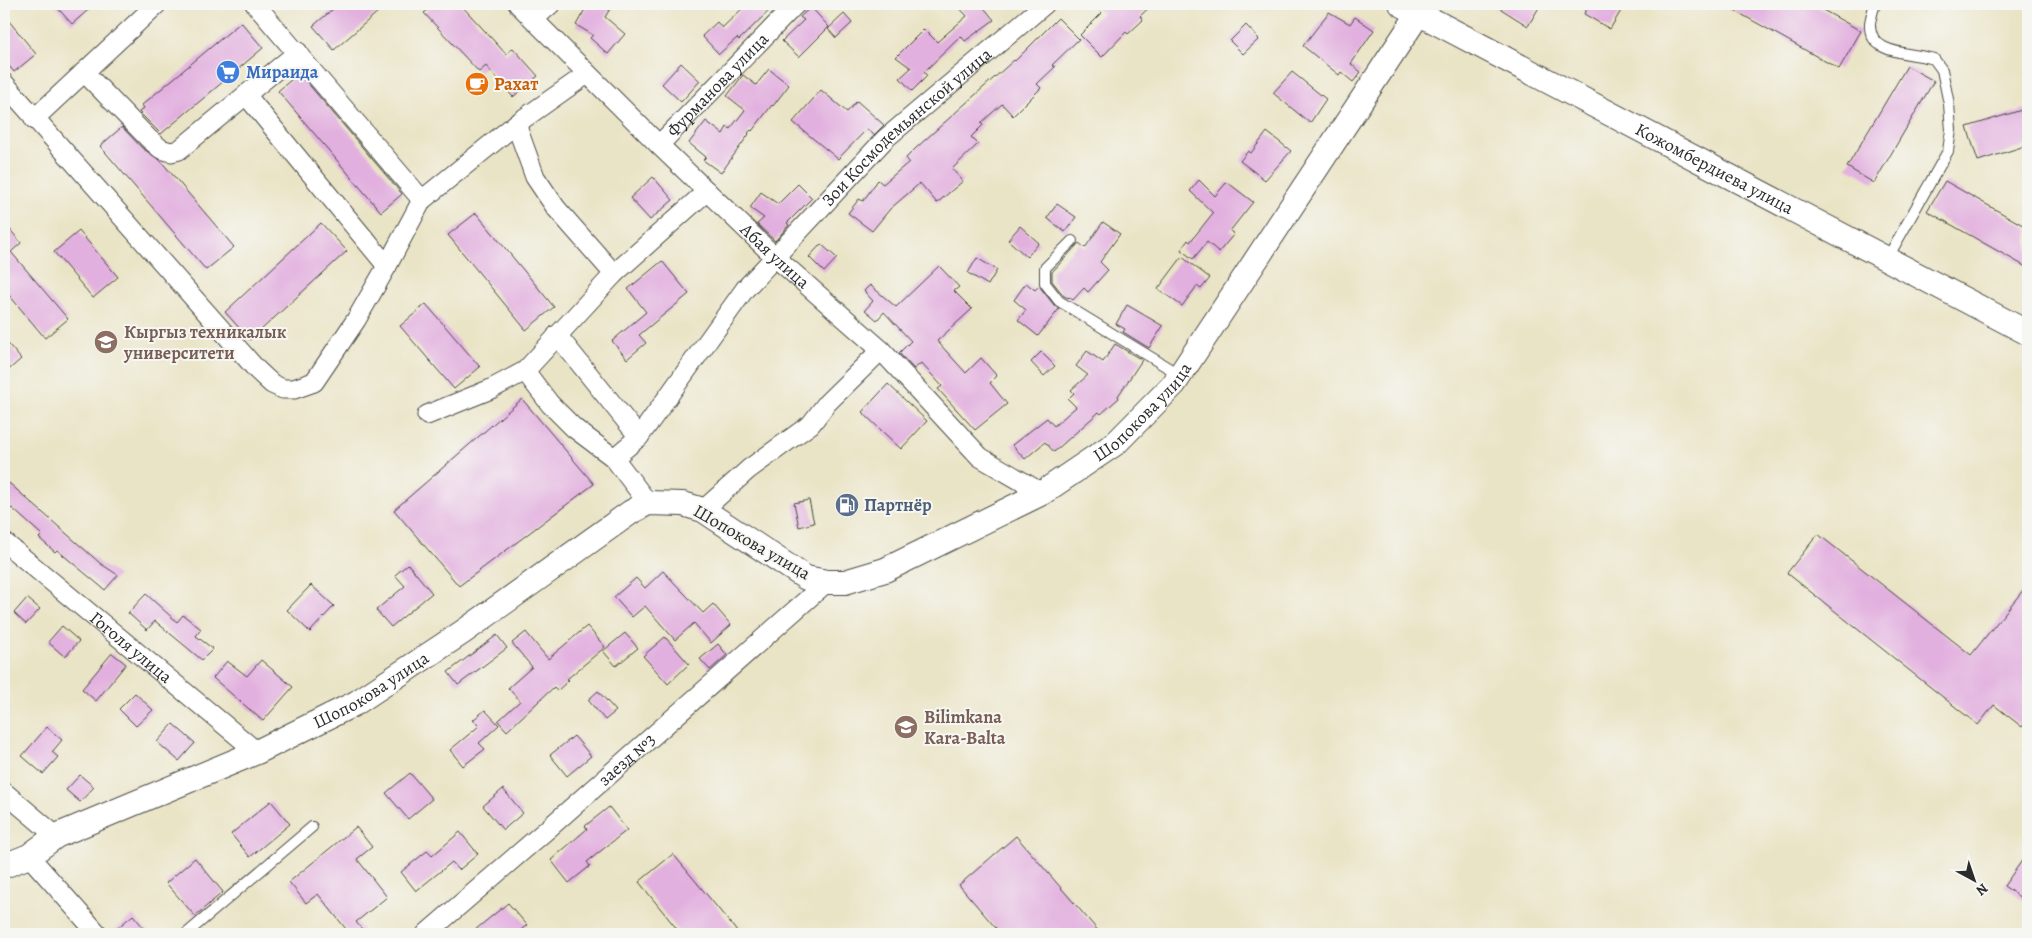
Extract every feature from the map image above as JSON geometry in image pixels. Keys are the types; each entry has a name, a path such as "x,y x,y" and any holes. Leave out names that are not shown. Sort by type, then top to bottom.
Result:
{"street":[{"path":"34,118 157,4"},
{"path":"255,4 298,52 422,200"},
{"name":"Абая улица","path":"518,4 659,145 775,257 881,350 980,457 1042,493"},
{"path":"534,19 551,4"},
{"name":"Фурманова улица","path":"659,145 796,4"},
{"name":"Зои Космодемьянской улица","path":"614,458 639,437 744,289 885,139 1045,4"},
{"name":"Кожомбердиева улица","path":"1415,7 2028,333"},
{"name":"Шопокова улица","path":"4,866 29,856 56,836 257,752 356,703 463,632 631,512 648,503 683,504 703,510 806,578 827,582 845,582 885,570 1042,493 1116,443 1174,384 1415,7"},
{"path":"84,72 149,139 161,149 171,152 179,150 298,52"},
{"path":"4,83 257,370 272,384 282,389 299,388 314,382 356,320 388,266 422,200 516,124 587,74"},
{"path":"246,95 388,266"},
{"path":"516,124 535,177 556,208 614,274"},
{"path":"427,414 490,389 525,371 614,274 707,191"},
{"path":"557,335 639,437"},
{"path":"703,510 749,469 812,424 827,404 881,350"},
{"path":"525,371 550,404 574,428 614,458 648,503"},
{"name":"Гоголя улица","path":"4,542 257,752"},
{"name":"заезд №3","path":"426,934 827,582"},
{"path":"4,792 56,836"},
{"path":"29,856 98,934"}],"lane":[{"path":"1874,4 1870,24 1873,40 1882,48 1934,58 1942,70 1949,104 1951,130 1948,151 1887,259"},
{"path":"1072,241 1045,268 1045,283 1058,301 1180,375"},
{"path":"186,934 312,828"}],"building":[{"path":"54,4 95,4 72,24"},
{"path":"339,4 387,4 334,50 313,26"},
{"path":"435,4 460,4 506,54 513,48 538,76 513,97 486,66 479,72 424,13"},
{"path":"588,4 613,4 605,17 625,34 608,54 590,38 593,35 576,25"},
{"path":"747,4 776,4 739,40 737,38 719,54 702,36 717,22 722,28"},
{"path":"956,4 981,4 994,20 965,41 961,36 924,72 927,76 912,91 900,78 911,68 896,57 924,29 937,42 967,16"},
{"path":"1093,4 1153,4 1140,16 1143,20 1128,34 1126,32 1102,57 1080,35 1102,13"},
{"path":"1493,4 1541,4 1528,26"},
{"path":"1590,4 1625,4 1610,29 1584,14"},
{"path":"1723,4 1812,4 1861,31 1839,69"},
{"path":"811,7 829,27 799,57 782,41 804,20 800,17"},
{"path":"1329,12 1350,24 1355,17 1374,30 1351,64 1361,72 1353,82 1341,72 1339,75 1303,46"},
{"path":"844,14 852,23 836,38 828,29"},
{"path":"4,15 36,54 14,72 4,60"},
{"path":"1058,18 1079,39 1052,65 1055,67 1037,84 1041,88 1013,116 1002,104 981,123 983,125 971,137 978,144 952,169 963,181 937,203 920,183 890,209 872,231 848,213 859,199 863,201 878,180 883,184 909,162 906,158 915,149 1015,61"},
{"path":"241,22 263,48 161,134 139,112 144,108 142,105"},
{"path":"1246,25 1259,39 1243,54 1230,41"},
{"path":"681,63 700,81 681,102 662,84"},
{"path":"1907,66 1934,81 1874,183 1847,167"},
{"path":"769,69 789,85 752,131 748,133 721,173 703,160 706,157 689,143 706,121 723,134 727,127 730,129 745,110 727,96 743,75 756,85"},
{"path":"1292,72 1326,99 1310,123 1273,93"},
{"path":"299,73 402,194 381,212 278,91"},
{"path":"821,90 847,112 857,101 884,125 874,135 867,129 838,159 793,122"},
{"path":"2028,108 2028,145 1978,161 1967,127"},
{"path":"122,127 142,148 160,160 234,247 206,270 100,146"},
{"path":"1267,132 1291,151 1265,180 1240,161 1248,151 1251,153"},
{"path":"653,177 673,200 650,220 630,198"},
{"path":"1199,180 1215,196 1227,182 1253,202 1230,231 1234,234 1219,252 1207,242 1193,259 1181,250 1188,240 1190,242 1213,213 1190,191"},
{"path":"1945,181 2028,228 2028,268 1927,211"},
{"path":"798,184 812,198 787,223 789,225 775,241 757,224 764,218 750,208 761,192 778,204"},
{"path":"1057,204 1076,217 1065,232 1047,218"},
{"path":"476,213 554,307 526,330 448,235"},
{"path":"4,222 21,243 11,252 68,319 45,338 4,289"},
{"path":"1103,222 1120,234 1100,262 1108,270 1088,292 1084,288 1073,300 1068,298 1064,296 1052,281 1052,272 1079,243 1085,248"},
{"path":"321,223 347,251 250,340 225,312"},
{"path":"1020,226 1039,243 1027,257 1008,240"},
{"path":"79,231 118,277 93,298 54,252"},
{"path":"821,244 837,258 824,272 809,257"},
{"path":"1182,257 1210,278 1201,289 1197,286 1182,306 1158,289"},
{"path":"977,258 997,270 988,285 968,273"},
{"path":"662,261 689,294 639,335 646,343 627,359 612,341 646,312 628,289"},
{"path":"939,266 959,287 954,291 972,309 937,341 966,373 981,358 997,376 990,383 1007,404 975,430 938,389 942,386 921,363 914,369 899,353 911,341 884,312 877,320 865,310 873,301 864,291 870,285 896,307"},
{"path":"1026,283 1035,290 1039,286 1059,309 1038,336 1018,320 1026,310 1014,300"},
{"path":"426,304 480,367 454,389 400,326"},
{"path":"1127,305 1163,326 1149,348 1123,332 1125,329 1116,324"},
{"path":"4,339 21,359 4,374"},
{"path":"1115,344 1142,360 1118,396 1119,398 1101,414 1099,412 1054,452 1045,442 1025,459 1012,445 1047,418 1054,426 1076,407 1068,399 1074,393 1071,390 1088,375 1076,366 1087,351 1103,362"},
{"path":"1041,352 1055,366 1044,376 1031,362"},
{"path":"888,384 927,421 901,449 862,412"},
{"path":"522,399 594,484 459,586 394,510"},
{"path":"9,483 101,564 118,575 105,590 57,550 55,552 39,538 42,535 12,508 4,504 4,490"},
{"path":"809,500 814,523 799,527 794,503"},
{"path":"1818,534 1971,655 2028,584 2028,719 2022,727 1994,705 1978,725 1787,573"},
{"path":"408,564 432,593 391,627 376,610 405,586 395,575"},
{"path":"663,571 703,613 713,604 731,625 711,643 694,623 675,640 645,606 632,617 614,597 636,578 645,588"},
{"path":"311,585 334,606 310,632 287,610"},
{"path":"146,594 177,622 183,615 201,629 196,636 213,649 202,660 155,621 147,630 128,613"},
{"path":"27,598 40,609 26,624 14,613"},
{"path":"62,626 79,641 65,657 48,642"},
{"path":"587,626 605,647 567,679 569,680 557,691 554,687 507,731 498,721 520,701 508,688 532,667 512,643 526,632 548,659"},
{"path":"625,633 638,648 616,666 603,651"},
{"path":"497,635 507,648 458,685 448,672"},
{"path":"665,637 689,664 668,684 643,656"},
{"path":"718,644 727,655 710,670 700,659"},
{"path":"112,653 126,664 96,701 82,689"},
{"path":"261,660 293,687 263,721 213,678 227,661 247,676"},
{"path":"598,691 616,711 605,720 588,700"},
{"path":"135,693 153,710 136,726 119,709"},
{"path":"485,710 499,725 479,743 485,749 463,766 450,750 479,726 473,720"},
{"path":"173,724 195,743 179,761 157,742"},
{"path":"47,727 62,740 52,752 58,757 43,774 22,756"},
{"path":"574,736 591,756 567,776 550,755"},
{"path":"410,773 432,799 408,819 386,793"},
{"path":"80,775 94,787 80,802 66,790"},
{"path":"503,789 523,813 503,830 483,806"},
{"path":"271,801 290,824 250,857 231,834"},
{"path":"609,807 627,830 587,862 590,866 569,883 551,860 587,829 585,826"},
{"path":"356,827 372,847 357,859 387,897 356,922 366,934 350,934 318,894 306,903 289,882"},
{"path":"460,832 478,854 459,870 452,862 416,891 401,872 427,851 432,856"},
{"path":"1016,836 1101,934 1001,934 959,885"},
{"path":"2028,852 2028,903 2004,886"},
{"path":"673,854 739,934 681,934 639,882"},
{"path":"195,858 223,892 195,916 166,883"},
{"path":"508,903 527,925 516,934 470,934"},
{"path":"133,915 149,934 110,934"}],"place":[{"name":"Мираида","path":"228,72"},
{"name":"Рахат","path":"477,84"},
{"name":"Кыргыз техникалык университети","path":"106,342"},
{"name":"Партнёр","path":"847,505"},
{"name":"Bilimkana Kara-Balta","path":"906,727"}]}
